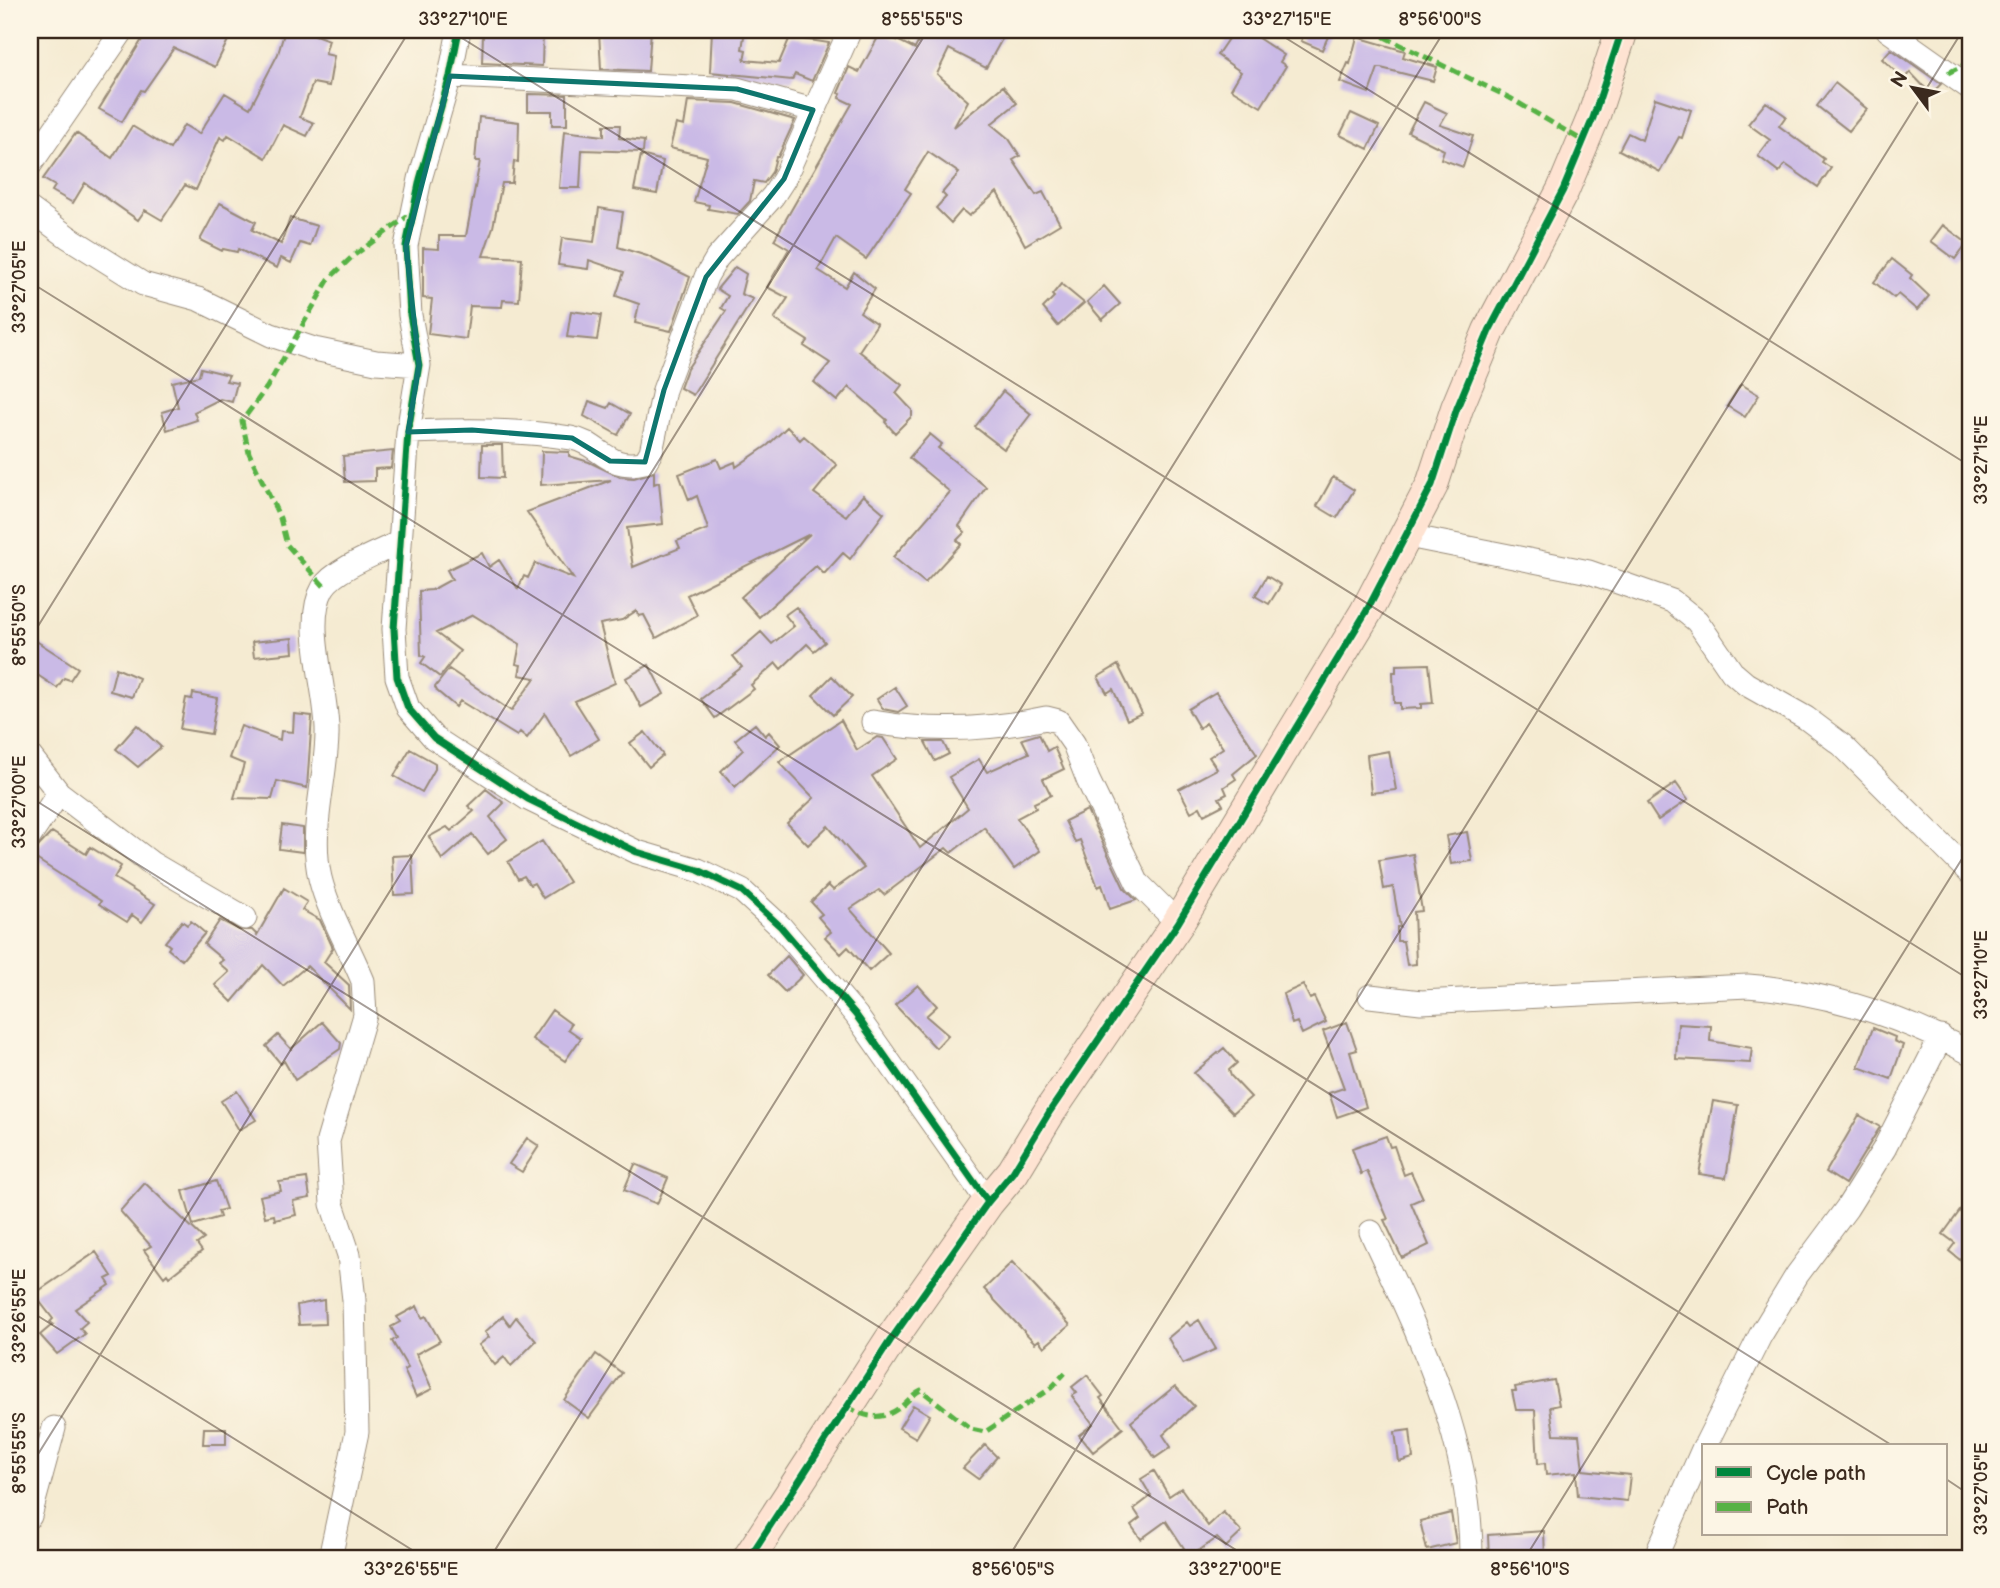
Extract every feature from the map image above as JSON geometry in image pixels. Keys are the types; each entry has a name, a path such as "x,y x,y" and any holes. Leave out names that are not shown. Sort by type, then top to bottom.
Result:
{"street":[{"path":"30,165 123,30"},
{"path":"458,30 450,76 420,179 406,246 410,315 419,365 408,432 394,629 397,677 408,708 434,738 528,799 637,852 698,870 742,891 781,927 856,1015 988,1202"},
{"path":"408,432 512,431 572,438 610,461 645,462 652,452 664,390 706,277 717,258 779,188 850,30"},
{"path":"750,1558 890,1341 988,1202 1013,1172 1050,1111 1178,923 1366,612 1408,536 1432,485 1457,408 1489,331 1563,190 1592,118 1622,30"},
{"path":"1888,30 1970,88"},
{"path":"450,76 737,89 813,110"},
{"path":"30,209 68,237 143,284 198,299 271,335 314,349 376,362 419,365"},
{"path":"1408,536 1589,572 1672,601 1697,621 1732,673 1746,684 1806,718 1842,745 1970,873"},
{"path":"330,1558 357,1432 354,1300 349,1255 332,1204 328,1141 365,1015 366,996 363,981 320,879 316,842 328,734 316,644 318,600 324,586 335,575 400,542"},
{"path":"873,722 905,728 962,728 1046,718 1058,721 1074,744 1088,780 1137,882 1178,923"},
{"path":"30,756 59,793 152,863 245,918"},
{"path":"30,836 59,793"},
{"path":"1370,996 1421,1002 1748,986 1800,991 1873,1010 1941,1037 1970,1053"},
{"path":"1706,1444 1760,1336 1797,1275 1866,1179 1941,1037"},
{"path":"1371,1232 1424,1344 1440,1389 1462,1472 1471,1558"},
{"path":"30,1516 54,1429"},
{"path":"1655,1558 1702,1452"}],"highlighted area":[{"path":"450,76 737,89 813,110 784,179 706,277 664,390 645,462 610,461 572,438 472,430 408,432 419,365 406,246"}],"building":[{"path":"148,30 233,30 215,67 174,48 144,91 141,90 122,122 99,109"},
{"path":"285,30 317,30 315,35 329,40 325,54 334,56 329,86 313,83 300,117 314,123 307,136 283,125 266,158 228,135 225,140 220,137 196,190 185,185 162,220 145,210 138,220 85,183 73,203 52,191 55,186 43,179 76,133 112,158 132,126 170,149 184,125 199,134 225,93 250,108 278,54"},
{"path":"518,30 543,30 542,66 482,63 483,34 510,35"},
{"path":"651,30 648,71 601,69 599,31"},
{"path":"712,30 745,30 742,49 746,50 744,60 779,63 790,37 829,43 812,81 795,74 792,80 710,72"},
{"path":"924,30 1007,30 986,68 949,49 937,74 968,101 954,127 1003,86 1017,103 991,124 1009,139 1020,156 1013,160 1036,195 1043,192 1060,224 1025,245 997,192 969,216 962,210 951,223 936,208 946,197 942,193 959,173 928,152 905,189 911,193 866,259 836,238 818,270 845,287 854,272 875,289 860,312 877,324 859,351 902,385 896,393 912,410 912,416 895,433 885,422 887,420 849,387 837,401 814,382 830,363 804,346 808,341 774,319 788,298 767,287 789,249 774,240 852,104 839,98 841,94 838,93 849,67 859,72 881,32 915,49"},
{"path":"1234,30 1246,30 1284,55 1280,62 1286,66 1261,107 1231,89 1241,72 1217,55"},
{"path":"1306,30 1331,30 1322,50 1301,41"},
{"path":"1357,37 1405,51 1403,57 1437,67 1433,81 1378,68 1369,93 1340,82 1348,63 1350,64"},
{"path":"1891,49 1941,84 1931,94 1910,72 1904,79 1882,59"},
{"path":"1835,83 1867,109 1849,131 1817,106"},
{"path":"528,94 567,95 567,125 552,125 552,111 528,111"},
{"path":"1655,98 1691,110 1682,138 1679,137 1660,172 1619,150 1628,133 1642,140"},
{"path":"688,101 735,103 795,120 776,157 772,172 764,183 754,181 750,201 738,214 708,209 709,205 694,202 707,157 670,148 676,124 684,126"},
{"path":"1424,102 1447,113 1440,125 1473,136 1463,167 1441,159 1444,150 1408,132"},
{"path":"1766,102 1786,116 1779,126 1824,159 1822,162 1831,168 1818,187 1785,164 1779,172 1758,156 1770,140 1748,124"},
{"path":"1351,113 1379,126 1368,149 1340,135"},
{"path":"479,117 519,122 518,162 514,161 512,183 502,183 493,227 483,256 522,258 519,301 503,300 502,307 470,306 466,339 428,334 432,299 423,298 423,248 439,249 439,236 466,236 480,161 475,161"},
{"path":"604,125 620,125 619,138 644,141 643,152 582,150 580,188 559,188 564,131 604,136"},
{"path":"641,155 663,161 657,194 634,190"},
{"path":"220,203 256,222 252,230 281,244 290,218 317,226 310,246 300,243 291,263 281,258 277,268 238,249 237,252 222,251 200,240"},
{"path":"599,208 623,212 618,247 647,256 690,277 671,331 635,323 639,304 616,296 624,272 589,260 588,269 558,265 562,238 594,242"},
{"path":"1943,225 1967,243 1955,259 1931,241"},
{"path":"1892,259 1912,275 1910,278 1929,296 1917,310 1898,294 1894,298 1874,282"},
{"path":"735,267 746,274 741,294 753,299 693,395 680,388 687,369 726,311 721,308 728,296 717,289"},
{"path":"1061,284 1084,303 1058,326 1043,308 1054,297 1052,295"},
{"path":"1104,286 1120,304 1102,320 1087,302"},
{"path":"571,311 601,315 597,340 567,337"},
{"path":"201,368 229,375 226,381 237,383 232,402 220,399 194,412 197,420 167,430 162,412 178,407 172,382 199,376"},
{"path":"1741,384 1759,395 1745,417 1727,406"},
{"path":"1003,391 1031,414 1004,449 975,427"},
{"path":"589,401 608,408 611,403 630,414 618,435 584,416"},
{"path":"787,427 800,440 804,436 837,465 814,493 846,516 863,495 884,513 850,559 843,553 824,574 816,566 759,617 741,597 810,534 687,595 697,615 656,638 644,615 639,616 636,611 622,620 600,624 615,683 575,701 599,739 571,756 545,713 527,738 520,732 517,736 460,701 456,707 437,691 435,687 449,669 511,711 535,678 519,675 521,665 516,664 520,644 473,615 436,633 460,651 440,677 421,663 425,657 421,655 419,591 432,590 452,579 447,570 482,553 489,567 499,560 518,589 524,576 528,578 535,563 573,578 527,512 611,480 541,485 542,451 569,452 569,456 620,477 634,478 654,472 654,484 659,482 663,524 627,528 633,567 680,548 677,541 708,529 697,496 689,500 679,474 717,459 721,468 735,462 736,467 768,445"},
{"path":"930,434 942,444 938,448 986,487 959,526 965,532 957,540 961,544 925,583 893,557 950,492 909,458"},
{"path":"482,445 502,445 503,478 481,477"},
{"path":"393,451 391,468 375,469 375,481 345,482 343,456"},
{"path":"1333,477 1354,490 1337,518 1317,506"},
{"path":"1267,576 1281,585 1269,604 1255,596"},
{"path":"796,607 825,642 814,651 807,644 781,669 776,663 751,685 754,689 715,718 701,699 742,667 733,656 761,632 772,644 794,626 785,615"},
{"path":"30,637 78,668 70,680 64,678 57,688 30,670"},
{"path":"292,638 293,653 254,657 252,642"},
{"path":"1429,664 1433,703 1421,704 1421,708 1400,709 1400,703 1394,703 1393,672 1396,672 1396,665"},
{"path":"649,665 664,694 641,707 626,678"},
{"path":"1118,665 1142,713 1127,720 1113,689 1107,693 1098,677"},
{"path":"116,668 139,678 132,697 110,691"},
{"path":"832,676 852,697 833,715 813,695"},
{"path":"895,687 907,706 898,712 883,709 877,699"},
{"path":"1216,692 1257,754 1233,774 1236,779 1224,787 1227,794 1219,798 1223,805 1204,815 1200,807 1191,812 1179,789 1217,769 1209,757 1223,748 1206,723 1199,728 1188,709"},
{"path":"193,693 217,698 211,734 180,729 186,698 192,699"},
{"path":"294,714 312,716 307,788 277,781 272,799 234,798 244,764 229,758 241,726 280,740 281,731 293,732"},
{"path":"841,720 857,750 877,737 883,738 897,759 872,776 920,848 968,808 949,777 979,759 987,772 1029,753 1022,739 1039,734 1047,751 1054,747 1064,769 1043,779 1051,795 1034,803 1036,808 1017,818 1040,851 1014,869 984,827 951,853 946,848 884,895 879,890 850,909 889,953 869,971 848,947 841,954 825,937 831,932 818,917 822,914 811,902 828,885 833,890 864,868 828,826 808,845 787,823 814,798 779,762"},
{"path":"755,724 765,736 769,732 780,745 735,787 721,771 743,750 735,740"},
{"path":"137,725 161,747 138,767 116,749"},
{"path":"645,732 663,755 649,767 630,743"},
{"path":"925,742 943,742 949,754 935,761"},
{"path":"410,749 435,763 435,769 422,792 394,776"},
{"path":"1389,751 1396,790 1371,793 1367,755"},
{"path":"1676,783 1688,800 1658,820 1647,803"},
{"path":"486,789 504,803 490,817 507,839 488,854 472,834 442,860 429,837 447,827 451,831 474,811 468,806"},
{"path":"1087,810 1124,888 1136,900 1110,909 1102,885 1098,887 1080,840 1075,842 1065,821"},
{"path":"282,825 303,828 303,852 279,849"},
{"path":"52,832 86,854 90,847 121,866 114,878 155,904 142,922 132,915 127,922 99,904 101,901 30,855 30,850 37,848"},
{"path":"1467,832 1472,861 1451,864 1446,836"},
{"path":"542,841 569,882 543,898 534,883 530,885 524,876 518,879 508,862"},
{"path":"1413,854 1422,911 1414,912 1416,964 1407,965 1403,941 1397,941 1397,927 1400,927 1393,887 1384,889 1379,860"},
{"path":"412,855 414,894 394,895 392,856"},
{"path":"284,888 307,902 302,910 320,920 333,948 324,962 349,985 350,1009 307,966 283,986 263,965 232,1002 215,985 229,972 219,963 223,960 204,944 220,920 239,930 252,930 257,935"},
{"path":"182,921 187,925 191,921 205,933 182,960 168,949 170,946 165,942"},
{"path":"787,956 803,975 785,992 768,975"},
{"path":"918,985 937,1006 926,1016 948,1035 936,1048 895,1005"},
{"path":"1303,985 1310,999 1314,997 1326,1022 1302,1034 1297,1022 1292,1024 1283,994"},
{"path":"552,1010 571,1024 568,1029 581,1038 565,1061 532,1039"},
{"path":"322,1022 341,1043 340,1049 295,1080 284,1061 281,1064 266,1046 278,1035 291,1049"},
{"path":"1347,1022 1357,1050 1350,1052 1366,1107 1337,1117 1329,1093 1344,1088 1323,1031"},
{"path":"1678,1024 1711,1026 1710,1041 1752,1048 1750,1063 1676,1059"},
{"path":"1873,1028 1895,1037 1894,1041 1903,1045 1891,1079 1858,1067"},
{"path":"1224,1048 1237,1063 1229,1070 1231,1076 1251,1097 1233,1113 1194,1073"},
{"path":"237,1091 256,1120 239,1130 221,1101"},
{"path":"1713,1101 1738,1105 1726,1178 1699,1174"},
{"path":"1859,1115 1880,1127 1845,1184 1826,1172"},
{"path":"1386,1136 1390,1147 1394,1146 1404,1175 1411,1172 1423,1198 1411,1203 1429,1245 1402,1258 1384,1220 1388,1219 1367,1171 1361,1174 1352,1148"},
{"path":"527,1138 539,1146 522,1172 509,1164"},
{"path":"635,1164 668,1178 657,1204 624,1190"},
{"path":"307,1178 310,1198 293,1201 296,1215 275,1220 274,1215 265,1217 260,1196 281,1191 279,1182"},
{"path":"216,1181 226,1209 218,1211 220,1217 193,1225 183,1191"},
{"path":"145,1183 204,1239 197,1244 202,1251 169,1277 167,1274 164,1277 144,1250 151,1246 120,1211"},
{"path":"1970,1197 1970,1268 1949,1251 1955,1243 1943,1234"},
{"path":"96,1252 112,1276 106,1279 110,1285 75,1309 87,1322 80,1328 85,1334 57,1354 40,1335 53,1324 50,1322 53,1319 34,1294"},
{"path":"1012,1262 1070,1325 1044,1347 1039,1340 1035,1343 984,1289"},
{"path":"324,1300 325,1324 299,1325 297,1305"},
{"path":"417,1306 422,1318 426,1316 440,1341 416,1354 432,1389 416,1397 404,1370 408,1368 392,1341 397,1338 391,1327 400,1322 397,1317"},
{"path":"503,1316 510,1325 516,1317 536,1341 511,1366 504,1357 495,1365 479,1345 489,1337 485,1332"},
{"path":"1199,1320 1216,1349 1183,1364 1168,1338 1187,1322 1190,1326"},
{"path":"596,1354 622,1373 589,1418 564,1400"},
{"path":"1087,1375 1103,1396 1100,1398 1123,1428 1093,1452 1079,1435 1093,1424 1072,1396 1077,1393 1072,1387"},
{"path":"1554,1380 1559,1405 1550,1407 1554,1434 1579,1435 1583,1470 1630,1475 1627,1501 1578,1496 1576,1472 1546,1475 1545,1463 1538,1464 1535,1410 1516,1410 1512,1391 1516,1391 1515,1387"},
{"path":"1175,1386 1194,1406 1163,1435 1171,1447 1155,1458 1131,1422"},
{"path":"913,1405 930,1415 916,1438 899,1428"},
{"path":"204,1428 226,1428 226,1444 203,1444"},
{"path":"1410,1430 1413,1458 1399,1462 1395,1432"},
{"path":"985,1445 997,1457 978,1479 963,1468"},
{"path":"1154,1471 1169,1496 1181,1488 1208,1526 1223,1512 1242,1532 1226,1547 1217,1538 1188,1558 1180,1558 1177,1555 1184,1548 1166,1521 1141,1539 1131,1525 1140,1518 1134,1509 1151,1496 1141,1479"},
{"path":"1451,1513 1456,1543 1427,1550 1420,1521"},
{"path":"1544,1531 1545,1558 1489,1558 1488,1535"}],"marked path":[{"path":"1370,30 1510,98 1583,141"},
{"path":"1948,73 1970,62"},
{"path":"324,586 287,545 280,518 249,453 242,421 267,387 329,279 353,256 411,214"},
{"path":"847,1406 867,1415 886,1415 921,1390 971,1429 985,1432 1051,1388 1065,1373"}],"cycle path":[{"path":"459,30 450,76 420,179 406,246 410,315 419,365 408,432 394,629 397,677 408,708 434,738 528,799 637,852 698,870 742,891 781,927 856,1015 988,1202"},
{"path":"749,1558 890,1341 988,1202 1013,1172 1050,1111 1178,923 1366,612 1432,485 1457,408 1489,331 1563,190 1593,118 1622,30"}]}
